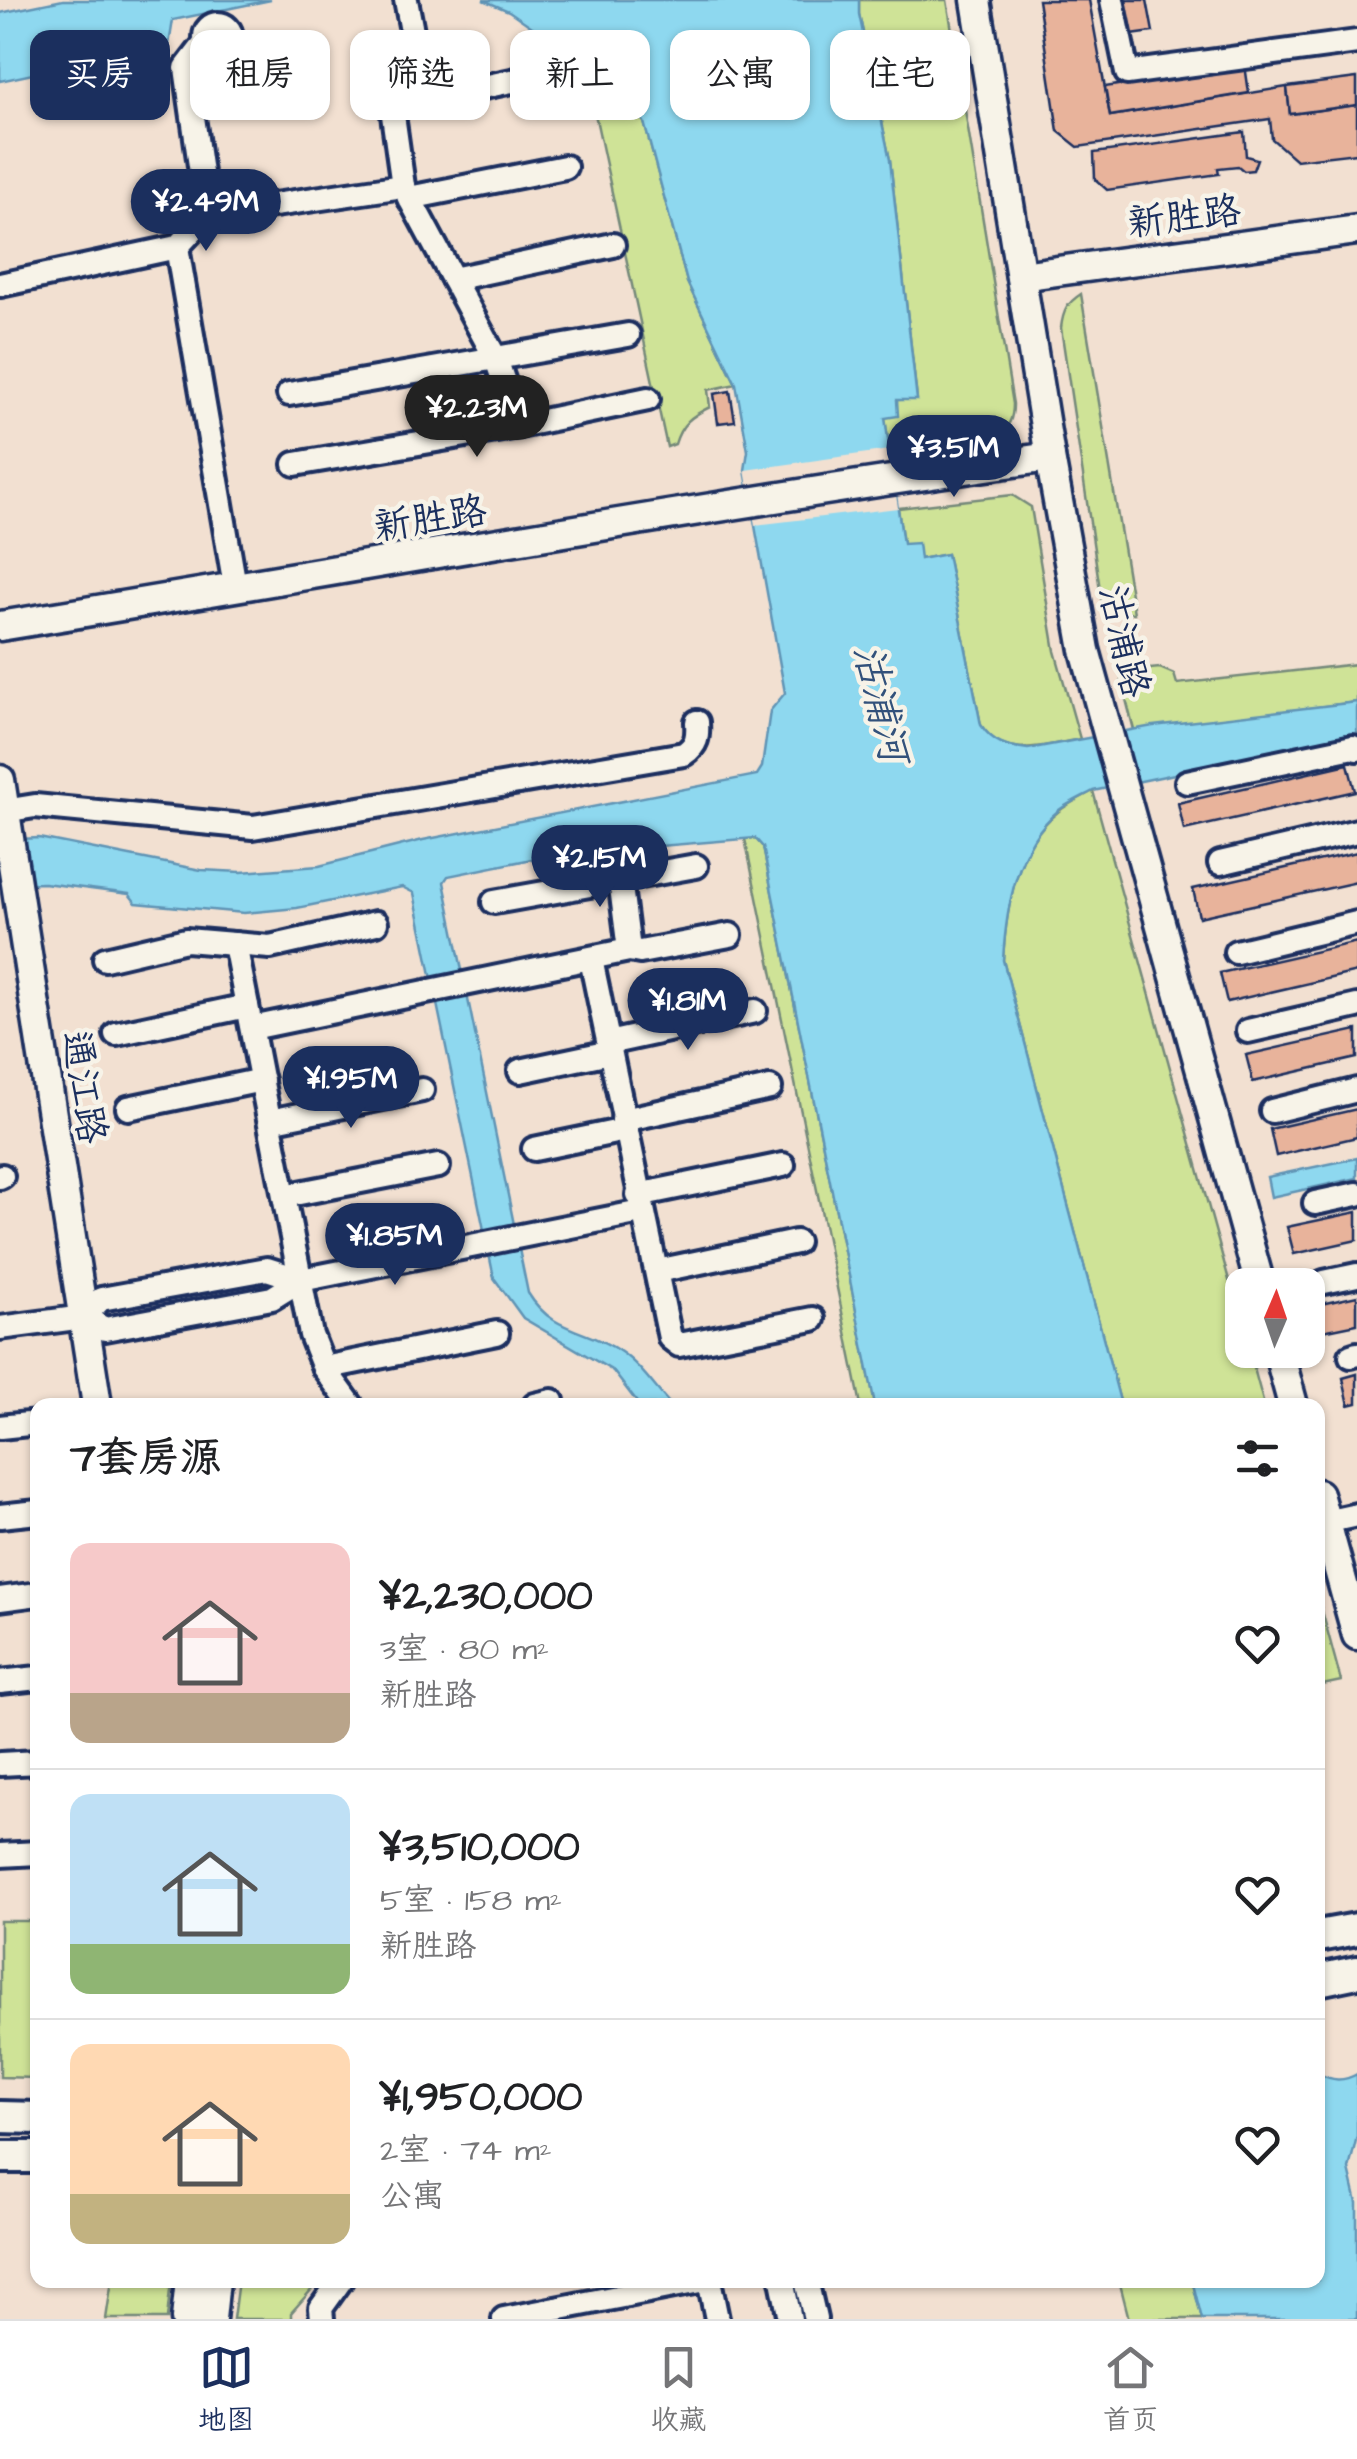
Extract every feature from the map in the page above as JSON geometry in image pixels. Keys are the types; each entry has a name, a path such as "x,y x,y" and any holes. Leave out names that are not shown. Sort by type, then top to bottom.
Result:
{"main road":[{"path":"1325,1935 1357,1928"},
{"path":"1325,1979 1357,1972"},
{"path":"0,2117 30,2118"},
{"path":"0,2157 30,2157"}],"street":[{"path":"406,0 412,30"},
{"name":"沽浦路","path":"976,0 1085,650 1255,1268"},
{"path":"1112,0 1127,73 1357,42"},
{"path":"190,63 186,68 190,96"},
{"path":"193,120 207,216"},
{"path":"394,120 406,192 496,359 519,426"},
{"path":"0,285 178,247 207,216 406,192 566,167"},
{"name":"新胜路","path":"1022,276 1357,230"},
{"path":"453,279 613,245"},
{"path":"178,247 235,586"},
{"path":"289,394 628,335"},
{"path":"295,464 648,400"},
{"name":"新胜路","path":"0,626 750,500 1050,457"},
{"path":"4,811 36,806 253,827 684,754 698,738 697,722"},
{"path":"1188,782 1357,749"},
{"name":"通江路","path":"0,780 96,1398"},
{"path":"1220,863 1357,831"},
{"path":"494,902 696,866"},
{"path":"620,879 629,950"},
{"path":"1236,952 1357,922"},
{"path":"106,959 186,940 270,946 376,923"},
{"path":"116,1034 428,992 629,950 640,952 730,935"},
{"path":"235,944 312,1335 324,1368 346,1398"},
{"path":"590,959 670,1338 679,1344 813,1319"},
{"path":"1248,1031 1357,1006"},
{"path":"520,1071 756,1011"},
{"path":"128,1108 262,1080"},
{"path":"534,1149 770,1088"},
{"path":"270,1121 422,1090"},
{"path":"1272,1111 1357,1090"},
{"path":"0,1328 84,1317 106,1330 272,1298 301,1280 521,1236 783,1165"},
{"path":"284,1196 438,1166"},
{"path":"1315,1204 1357,1194"},
{"path":"657,1271 796,1242"},
{"path":"1325,1282 1357,1275"},
{"path":"324,1368 497,1333"},
{"path":"1283,1368 1291,1398"},
{"path":"0,1427 30,1424"},
{"path":"0,1516 30,1513"},
{"path":"1326,1522 1357,1515"},
{"path":"1325,1518 1357,1636"},
{"path":"0,1599 30,1595"},
{"path":"0,1682 30,1679"},
{"path":"0,1764 30,1762"},
{"path":"0,1855 30,1853"},
{"path":"186,2319 189,2288"},
{"path":"211,2319 214,2288"},
{"path":"322,2319 321,2308 336,2288"},
{"path":"504,2319 665,2288"},
{"path":"709,2288 717,2319"},
{"path":"784,2288 790,2319"},
{"path":"808,2288 814,2319"}],"green space":[{"path":"859,0 947,0 952,30 862,30"},
{"path":"596,120 644,122 687,282 736,384 708,390 710,407 688,421 675,444 667,447"},
{"path":"882,120 967,120 1013,404 1010,422 997,436 889,450 885,417 897,400 917,399 890,160"},
{"path":"1081,294 1134,613 1115,613 1102,603 1061,328 1066,308"},
{"path":"1012,495 1031,507 1055,651 1080,739 1040,747 1001,743 981,725 947,554 920,559 903,544 898,508"},
{"path":"1357,664 1357,702 1134,730 1121,680 1129,671 1160,668 1174,674 1177,684"},
{"path":"1093,791 1226,1268 1225,1368 1254,1368 1262,1398 1119,1398 1003,960 1011,899 1023,859 1044,825"},
{"path":"755,838 763,847 874,1398 860,1398 745,839"},
{"path":"1325,1622 1341,1681 1325,1684"},
{"path":"0,1921 30,1921 30,2078 0,2077"},
{"path":"111,2288 170,2288 167,2319 106,2319"},
{"path":"237,2288 313,2288 291,2313 291,2319 233,2319"},
{"path":"1121,2288 1194,2288 1202,2319 1129,2319"}],"water":[{"path":"63,0 271,0 173,20 170,39 170,30 30,30 30,75 0,81 0,13"},
{"name":"沽浦河","path":"483,0 859,0 862,30 830,30 830,120 882,120 890,160 917,400 897,400 898,416 885,418 903,544 918,543 920,559 947,554 981,725 990,736 1007,745 1028,749 1153,726 1357,702 1357,736 1093,791 1059,810 1044,824 1016,879 1003,960 1119,1398 874,1398 763,847 755,838 552,855 448,876 444,882 528,1293 548,1316 628,1357 665,1398 634,1398 613,1371 523,1318 494,1278 414,893 402,887 297,908 244,913 136,903 129,894 44,883 0,884 0,840 39,838 201,870 241,872 319,866 423,840 757,775 762,767 770,711 785,693 745,470 748,451 736,384 687,282 642,120 650,120 650,30 536,30 509,11"},
{"path":"1357,1158 1357,1178 1271,1197 1267,1177"},
{"path":"1357,2074 1357,2136 1349,2169 1357,2203 1357,2319 1202,2319 1194,2288 1325,2288 1325,2076 1338,2080"}],"pier":[{"path":"889,450 898,508 755,525 745,470"}],"building":[{"path":"1038,0 1089,0 1110,116 1287,87 1290,114 1357,105 1357,153 1296,160 1272,139 1270,119 1078,147 1058,131"},
{"path":"1124,0 1147,0 1153,32 1131,35"},
{"path":"1245,65 1249,93 1110,116 1105,87"},
{"path":"1357,78 1357,105 1290,114 1287,87"},
{"path":"1244,132 1246,156 1257,159 1253,170 1244,171 1238,166 1218,168 1219,174 1107,190 1095,179 1094,153"},
{"path":"730,391 735,421 718,423 714,394"},
{"path":"1348,764 1355,791 1184,830 1178,803"},
{"path":"1357,852 1357,882 1199,917 1193,889"},
{"path":"1357,942 1357,972 1227,1002 1220,973"},
{"path":"1357,1030 1357,1058 1253,1082 1246,1055"},
{"path":"1357,1109 1357,1137 1276,1156 1270,1129"},
{"path":"1357,1212 1357,1240 1294,1254 1287,1227"},
{"path":"1357,1296 1357,1324 1325,1331 1325,1303"},
{"path":"1357,1374 1357,1403 1349,1405 1343,1378"}]}
